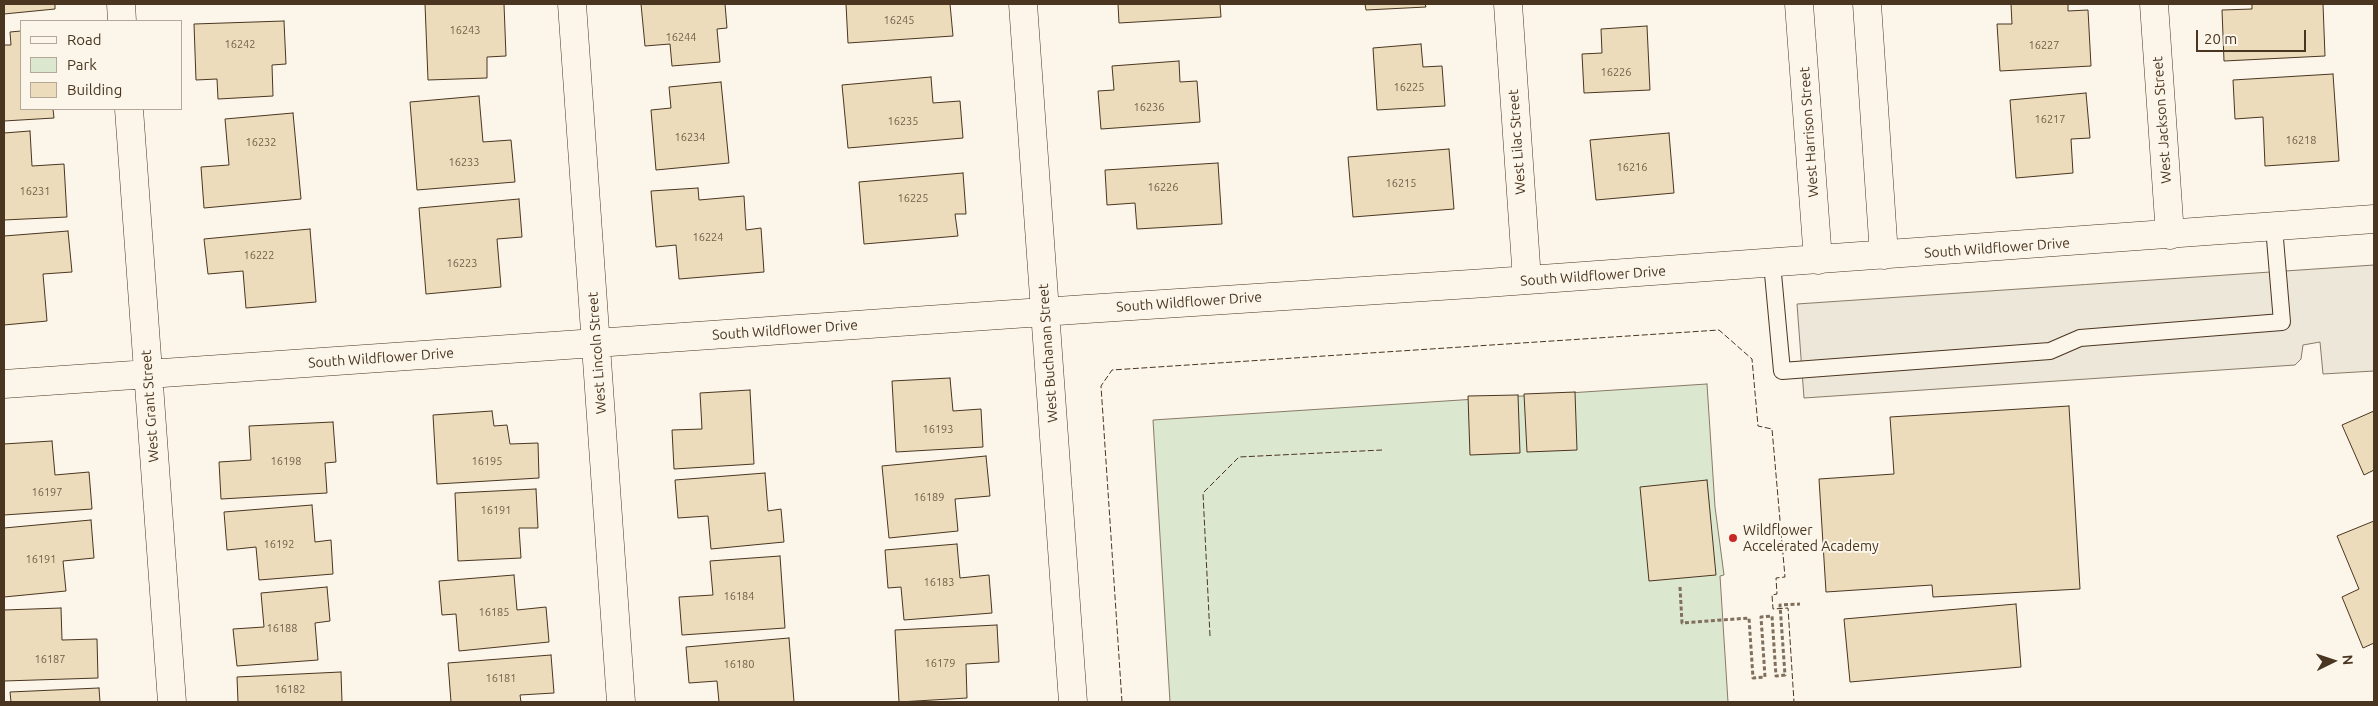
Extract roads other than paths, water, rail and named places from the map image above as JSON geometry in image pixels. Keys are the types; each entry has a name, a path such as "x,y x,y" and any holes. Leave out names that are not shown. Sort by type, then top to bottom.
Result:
{"street":[{"path":"121,4 122,20"},
{"name":"West Lincoln Street","path":"572,4 621,702"},
{"name":"West Buchanan Street","path":"1023,4 1073,702"},
{"name":"West Lilac Street","path":"1508,4 1527,280"},
{"name":"West Harrison Street","path":"1799,4 1818,260"},
{"path":"1867,4 1884,256"},
{"name":"West Jackson Street","path":"2154,4 2170,236"},
{"name":"West Grant Street","path":"129,110 172,702"},
{"name":"South Wildflower Drive","path":"4,384 596,342 1884,256 2170,236 2374,219"}],"lane":[{"path":"1772,263 1782,371 2050,351 2080,338 2282,322 2274,227"}],"place":[{"name":"Wildflower Accelerated Academy","path":"1733,538"}]}
